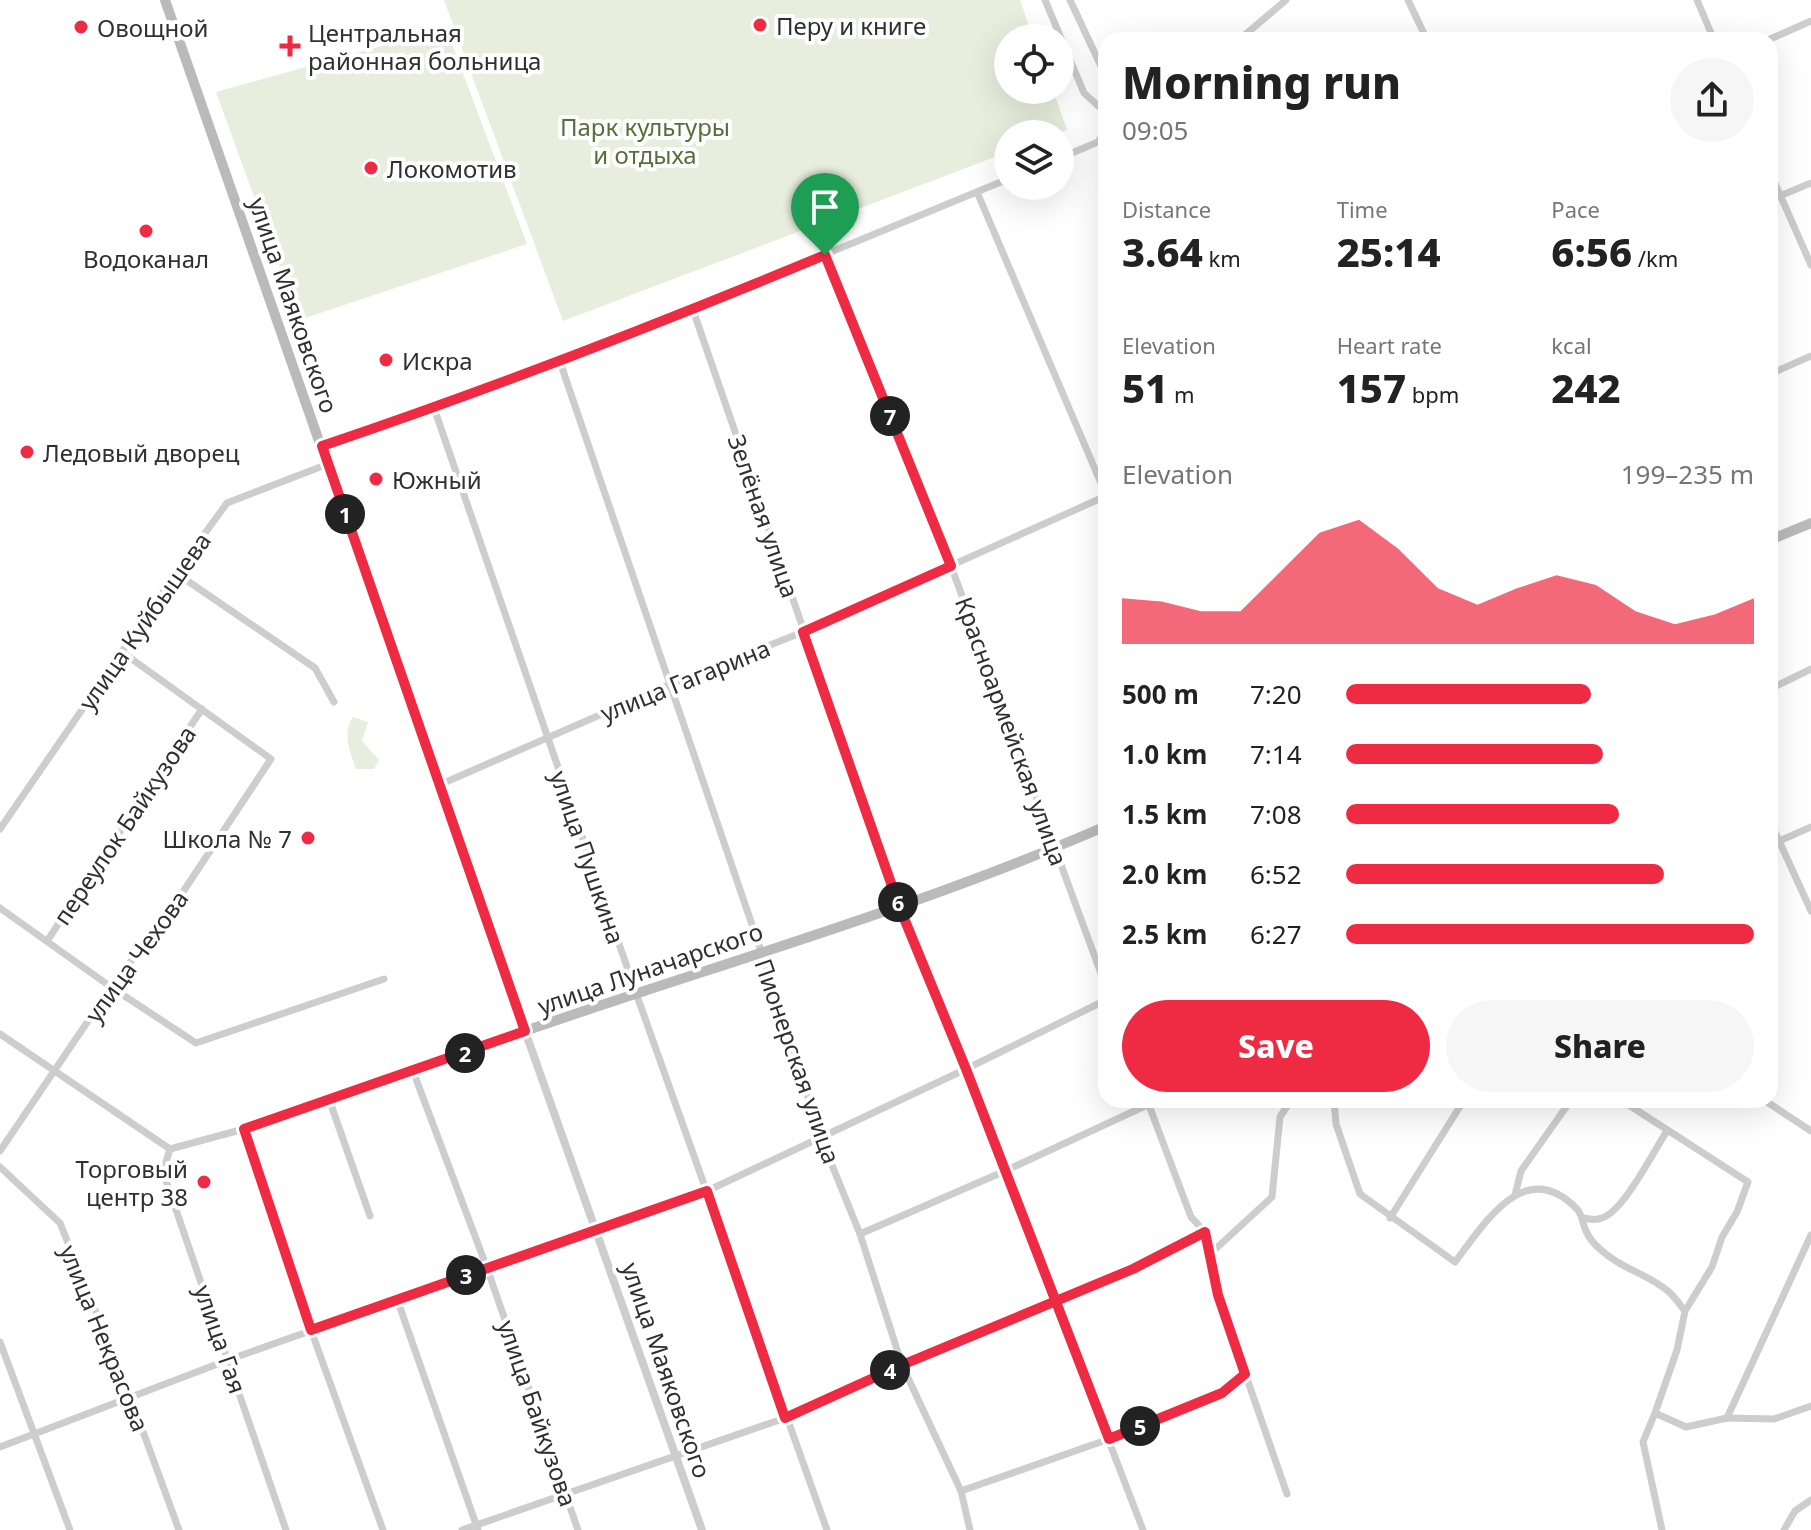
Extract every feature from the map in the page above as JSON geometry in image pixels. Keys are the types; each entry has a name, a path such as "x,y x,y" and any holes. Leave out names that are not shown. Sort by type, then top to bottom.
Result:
{"main road":[{"name":"улица Маяковского","path":"165,0 525,1031"},
{"path":"1778,537 1811,523"},
{"name":"улица Луначарского","path":"525,1031 899,906 1098,830"}],"street":[{"path":"1045,0 1084,93 1098,106"},
{"path":"1070,0 1098,60"},
{"path":"1252,32 1286,0"},
{"path":"1408,0 1423,32"},
{"path":"1697,0 1711,32"},
{"path":"1778,36 1811,21"},
{"path":"1074,152 1098,142"},
{"path":"1780,196 1811,183"},
{"path":"322,446 434,408 693,310 994,185"},
{"path":"1778,191 1811,265"},
{"path":"977,192 1098,476"},
{"name":"Красноармейская улица","path":"825,255 951,566 1098,965"},
{"name":"Зелёная улица","path":"693,310 899,906 966,1069 1143,1530"},
{"path":"1778,370 1811,356"},
{"name":"Пионерская улица","path":"559,359 761,951 821,1138 860,1234 902,1365 961,1491 970,1530"},
{"name":"улица Пушкина","path":"434,408 636,993 827,1530"},
{"name":"улица Куйбышева","path":"0,829 227,503 328,464"},
{"name":"улица Гагарина","path":"439,785 671,684 803,632 1098,499"},
{"path":"176,573 315,668 334,702"},
{"path":"122,652 202,709"},
{"path":"1778,685 1811,669"},
{"name":"улица Чехова","path":"0,1151 111,987 175,904 271,759 202,709"},
{"name":"переулок Байкузова","path":"47,941 202,709"},
{"path":"1811,827 1779,841 1811,911"},
{"path":"0,908 196,1043 384,979"},
{"path":"0,1447 228,1360 707,1191 1098,1004"},
{"name":"улица Луначарского","path":"170,1149 244,1129 525,1031"},
{"name":"улица Маяковского","path":"525,1031 702,1530"},
{"path":"0,1034 170,1149"},
{"name":"улица Байкузова","path":"413,1071 487,1268 578,1530"},
{"path":"329,1099 370,1216"},
{"path":"860,1234 1005,1171 1136,1108"},
{"path":"1150,1108 1191,1217 1205,1232 1218,1295 1287,1494"},
{"path":"1210,1254 1272,1197 1280,1117 1286,1108"},
{"path":"1335,1108 1336,1124 1360,1194 1455,1262 1489,1217 1515,1195 1528,1188 1544,1187 1577,1209 1583,1218 1584,1229 1601,1251 1626,1269 1670,1292 1685,1311"},
{"path":"1390,1218 1459,1108"},
{"path":"1515,1195 1521,1171 1565,1108"},
{"path":"1633,1108 1748,1182 1737,1212 1722,1237 1712,1267 1685,1311 1677,1350 1643,1442 1662,1530"},
{"path":"1776,1108 1811,1131"},
{"path":"244,1129 311,1330 383,1530"},
{"path":"1583,1218 1605,1218 1618,1207 1667,1131"},
{"name":"улица Гая","path":"170,1149 163,1172 286,1530"},
{"name":"улица Некрасова","path":"0,1167 60,1223 130,1396 179,1530"},
{"path":"462,1530 477,1528 565,1493 785,1418 902,1365 1133,1269 1205,1232"},
{"path":"1727,1418 1811,1235"},
{"path":"397,1299 477,1528"},
{"path":"0,1342 70,1530"},
{"path":"961,1491 1109,1439 1222,1393 1245,1374"},
{"path":"1655,1413 1686,1427 1727,1418 1774,1419 1811,1406"},
{"path":"1784,1530 1795,1511 1811,1500"}],"green space":[{"name":"Парк культуры и отдыха","path":"444,0 1020,0 1028,24 994,24 994,104 1058,104 1064,120 994,120 994,157 563,321"},
{"name":"Локомотив","path":"446,28 527,244 299,320 216,92"},
{"path":"353,717 368,722 362,741 379,760 374,769 356,769 348,736"}],"place":[{"name":"Перу и книге","path":"760,25"},
{"name":"Овощной","path":"81,27"},
{"name":"Центральная районная больница","path":"290,46"},
{"name":"Локомотив","path":"371,168"},
{"name":"Водоканал","path":"146,231"},
{"name":"Искра","path":"386,360"},
{"name":"Ледовый дворец","path":"27,452"},
{"name":"Южный","path":"376,479"},
{"name":"Школа № 7","path":"308,838"},
{"name":"Торговый центр 38","path":"204,1182"}],"route":[{"path":"825,255 693,310 434,408 322,446 525,1031 244,1129 311,1330 707,1191 785,1418 902,1365 1055,1301 1133,1269 1205,1232 1218,1295 1245,1374 1222,1393 1109,1439 1055,1301 966,1069 899,906 803,632 951,566 825,255"}]}
